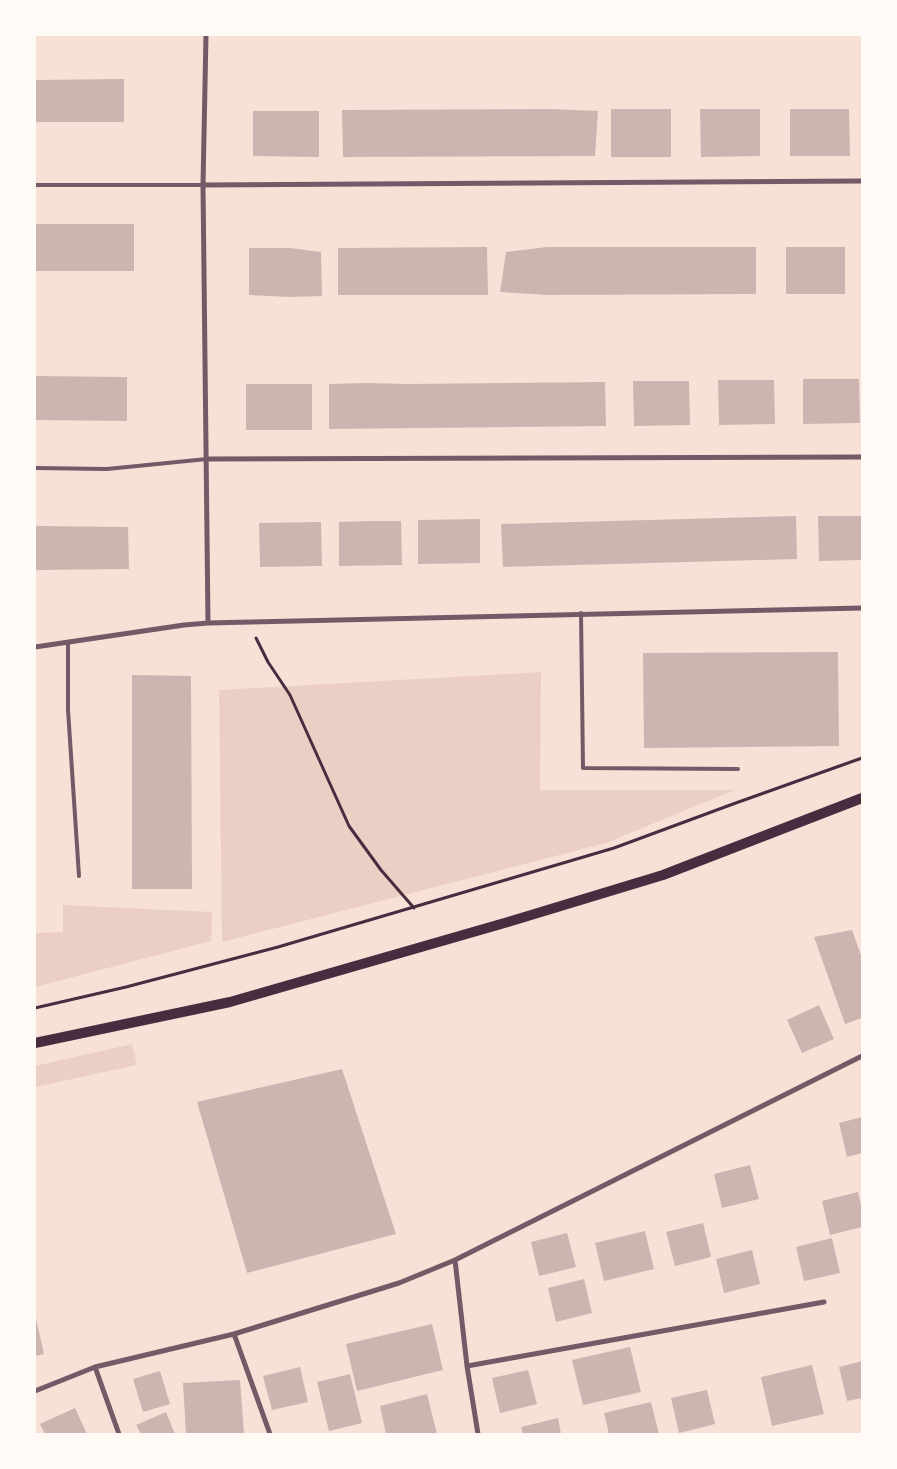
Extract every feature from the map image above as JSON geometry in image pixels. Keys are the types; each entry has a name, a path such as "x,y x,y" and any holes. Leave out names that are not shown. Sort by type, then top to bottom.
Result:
{"main road":[{"path":"35,1043 230,1002 508,922 663,875 862,798"}],"street":[{"path":"206,35 203,185 207,459 206,582 208,622"},
{"path":"203,185 862,181"},
{"path":"207,459 862,457"},
{"path":"35,647 208,622 862,608"},
{"path":"35,1391 95,1367 234,1334 399,1283 455,1260 862,1056"},
{"path":"455,1260 467,1366 478,1434"},
{"path":"467,1366 824,1302"},
{"path":"234,1334 270,1434"},
{"path":"95,1367 119,1434"}],"lane":[{"path":"35,185 203,185"},
{"path":"35,468 107,469 207,459"},
{"path":"581,613 582,768 738,769"},
{"path":"68,642 68,710 79,876"}],"path":[{"path":"252,621 256,641 290,695 350,826 381,870 414,908"},
{"path":"35,1008 126,987 278,947 614,848 862,758"}],"shaded area":[{"path":"541,672 540,790 735,790 606,843 222,942 219,690"},
{"path":"63,905 212,912 211,941 35,987 35,933 63,932"},
{"path":"132,1044 137,1065 35,1087 35,1066"}],"building":[{"path":"124,79 124,122 35,122 35,80"},
{"path":"551,109 598,111 595,156 343,157 342,110"},
{"path":"611,109 671,109 671,157 611,157"},
{"path":"700,109 760,109 760,156 701,157"},
{"path":"790,109 849,109 850,156 790,156"},
{"path":"253,111 319,111 319,157 253,156"},
{"path":"35,224 134,224 134,271 35,271"},
{"path":"487,247 488,295 338,295 338,248"},
{"path":"547,247 756,247 756,294 547,295 500,292 506,252"},
{"path":"786,247 845,247 845,294 786,294"},
{"path":"249,248 290,248 321,252 322,296 249,295"},
{"path":"35,376 127,377 127,421 35,420"},
{"path":"803,379 859,379 860,423 803,424"},
{"path":"718,380 774,380 775,424 719,425"},
{"path":"633,381 689,381 690,425 634,426"},
{"path":"605,382 606,426 329,429 329,384"},
{"path":"246,384 312,384 312,430 246,430"},
{"path":"796,516 797,559 503,567 501,524"},
{"path":"818,516 862,516 862,560 819,561"},
{"path":"480,519 480,563 418,564 418,520"},
{"path":"401,521 402,565 339,566 339,522"},
{"path":"321,522 322,566 260,567 259,523"},
{"path":"35,526 128,527 129,569 35,570"},
{"path":"838,652 839,746 644,748 643,653"},
{"path":"132,675 191,676 192,889 132,889"},
{"path":"852,930 862,958 862,1018 845,1024 814,937"},
{"path":"819,1005 834,1039 802,1053 787,1020"},
{"path":"342,1069 396,1234 247,1273 197,1102"},
{"path":"862,1117 862,1153 847,1157 839,1123"},
{"path":"750,1165 759,1199 722,1208 714,1174"},
{"path":"858,1192 862,1209 862,1227 830,1235 822,1201"},
{"path":"703,1223 711,1257 675,1266 666,1232"},
{"path":"645,1231 654,1269 604,1281 595,1243"},
{"path":"567,1233 576,1267 539,1276 531,1242"},
{"path":"832,1238 840,1273 804,1281 796,1247"},
{"path":"752,1250 760,1284 724,1293 716,1259"},
{"path":"584,1279 592,1313 556,1322 548,1288"},
{"path":"35,1314 44,1354 35,1356"},
{"path":"432,1324 443,1370 357,1391 346,1344"},
{"path":"630,1347 641,1392 583,1405 572,1360"},
{"path":"862,1361 862,1398 847,1401 839,1367"},
{"path":"812,1365 824,1414 772,1426 761,1377"},
{"path":"300,1367 308,1402 272,1410 263,1376"},
{"path":"528,1370 537,1404 500,1413 492,1378"},
{"path":"160,1371 170,1404 143,1412 133,1379"},
{"path":"350,1374 362,1423 329,1431 317,1382"},
{"path":"240,1380 244,1434 186,1434 183,1383"},
{"path":"707,1390 715,1424 679,1433 671,1398"},
{"path":"427,1394 437,1434 386,1434 380,1406"},
{"path":"651,1402 659,1434 609,1434 604,1413"},
{"path":"75,1408 87,1434 45,1434 40,1424"},
{"path":"166,1412 175,1434 141,1434 136,1425"},
{"path":"558,1418 561,1434 523,1434 521,1427"}]}
